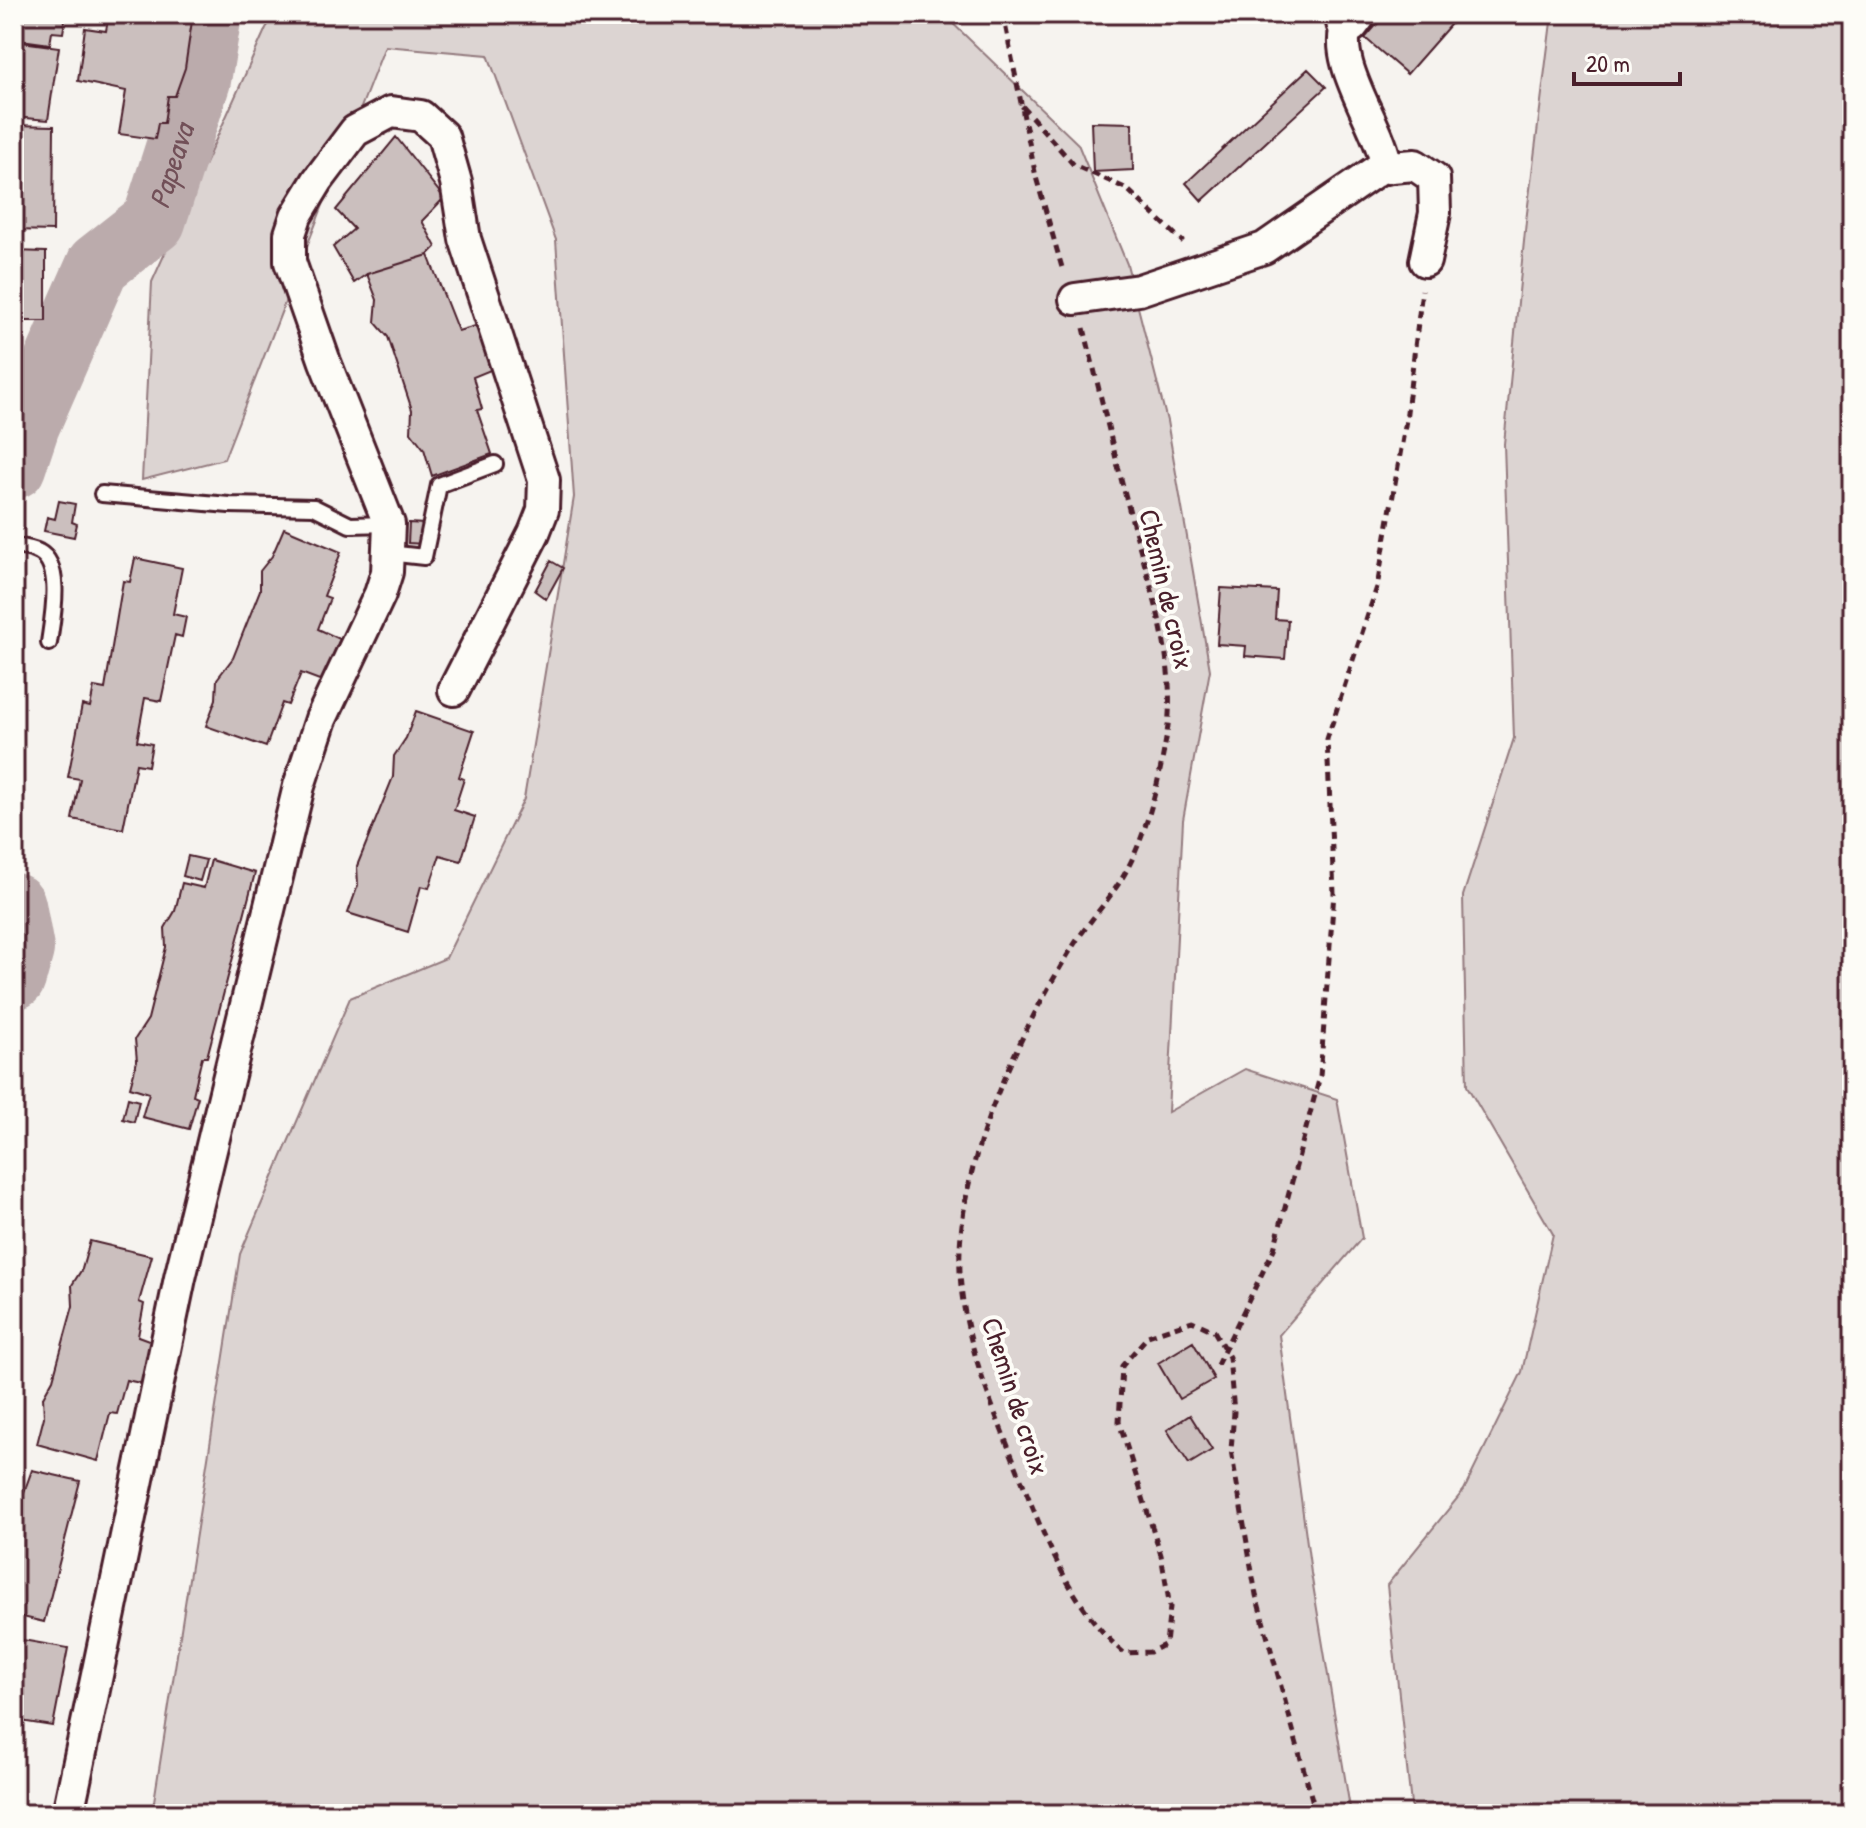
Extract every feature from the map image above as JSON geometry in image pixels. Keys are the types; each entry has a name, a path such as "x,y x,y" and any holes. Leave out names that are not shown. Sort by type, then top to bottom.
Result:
{"street":[{"path":"1351,18 1342,34 1344,55 1387,168"},
{"path":"68,1814 180,1278 299,786 321,719 380,594 389,538 310,324 290,262 290,234 296,216 318,180 355,131 391,112 421,116 443,136 456,182 465,239 544,480 543,510 534,533 454,690"},
{"path":"1075,299 1139,290 1264,248 1380,168 1415,165 1434,178 1435,213 1425,261"}],"lane":[{"path":"102,494 229,505 314,507 350,525 389,538 424,557 439,485 495,464"},
{"path":"14,546 39,552 48,561 55,589 49,643"}],"path":[{"name":"Chemin de croix","path":"1003,14 1036,177 1065,280 1075,299 1169,669 1167,735 1151,811 1124,874 1073,946 1031,1016 997,1097 974,1168 964,1225 961,1284 977,1360 1050,1549 1097,1630 1124,1653 1150,1652 1166,1644 1170,1607 1161,1555 1119,1422 1122,1366 1148,1336 1192,1321 1214,1331 1225,1349"},
{"path":"1022,106 1074,165 1127,189 1210,268"},
{"path":"1217,1365 1274,1249 1320,1076 1334,893 1327,739 1377,587 1406,420 1425,261"},
{"path":"1225,1349 1229,1357 1234,1412 1231,1450 1263,1631 1316,1814"}],"shaded area":[{"path":"276,14 943,14 1078,144 1127,264 1167,421 1210,670 1183,820 1168,1112 1245,1069 1337,1099 1362,1238 1279,1335 1311,1573 1351,1814 152,1814 240,1254 350,998 446,958 524,799 574,497 556,240 488,55 385,46 224,459 142,480 152,282 266,28"},
{"path":"1552,14 1852,14 1852,1814 1412,1814 1387,1585 1464,1490 1522,1372 1553,1234 1467,1086 1463,896 1514,738 1504,444 1526,221"}],"building":[{"path":"14,14 66,14 63,33 52,32 50,44 14,39"},
{"path":"138,14 193,14 185,68 175,96 168,96 164,123 158,123 155,139 119,134 126,91 78,81 85,28 106,31 108,19 137,23"},
{"path":"1386,14 1454,14 1457,17 1407,74 1365,38"},
{"path":"14,41 59,47 48,120 14,117"},
{"path":"1308,69 1326,87 1202,201 1186,183"},
{"path":"1091,122 1132,123 1133,170 1093,172"},
{"path":"14,125 54,126 53,231 14,230"},
{"path":"396,137 444,198 422,221 436,247 428,255 367,274 354,283 333,247 354,229 336,210"},
{"path":"14,251 46,252 46,321 14,321"},
{"path":"428,255 458,331 479,325 493,369 473,377 482,409 477,410 492,454 432,476 424,449 411,432 412,410 388,337 375,322 377,300 367,274"},
{"path":"59,501 75,504 72,522 77,524 74,537 44,531 47,517 55,519"},
{"path":"409,523 424,524 424,544 408,543"},
{"path":"284,528 341,552 324,596 330,598 318,629 340,639 322,681 301,673 288,705 282,703 266,747 206,726 216,699 217,679 233,658 260,590 260,571 272,556"},
{"path":"135,558 182,568 173,614 186,617 182,637 175,635 161,701 145,698 137,741 152,744 148,766 136,764 123,829 72,819 80,779 68,777 82,705 90,707 94,687 105,689 123,581 130,582"},
{"path":"551,561 563,568 546,599 535,591"},
{"path":"1221,588 1277,591 1275,619 1288,620 1285,659 1245,656 1246,646 1217,644"},
{"path":"416,711 474,731 459,777 464,779 454,810 475,817 461,861 440,855 429,888 421,886 408,932 348,913 358,885 357,866 393,777 394,756 406,738"},
{"path":"188,856 206,860 200,881 183,876"},
{"path":"211,860 255,873 207,1057 202,1057 193,1095 198,1097 189,1129 142,1117 149,1093 130,1087 137,1061 135,1039 148,1019 166,947 165,928 175,911 182,883 204,888"},
{"path":"128,1098 139,1101 134,1122 123,1119"},
{"path":"90,1241 152,1256 139,1302 144,1304 138,1336 157,1343 145,1384 126,1380 117,1414 110,1413 98,1461 37,1444 44,1417 43,1397 53,1379 73,1306 72,1285 82,1269"},
{"path":"1193,1342 1214,1379 1179,1399 1158,1363"},
{"path":"1190,1415 1212,1450 1189,1464 1167,1430"},
{"path":"32,1470 80,1481 44,1622 14,1615 14,1490 24,1492"},
{"path":"17,1639 68,1648 53,1726 14,1720"}],"waterway":[{"name":"Papeava","path":"14,467 28,425 98,265 154,221 199,80 210,14"},
{"name":"Papeava","path":"14,905 22,949 14,978"}]}
